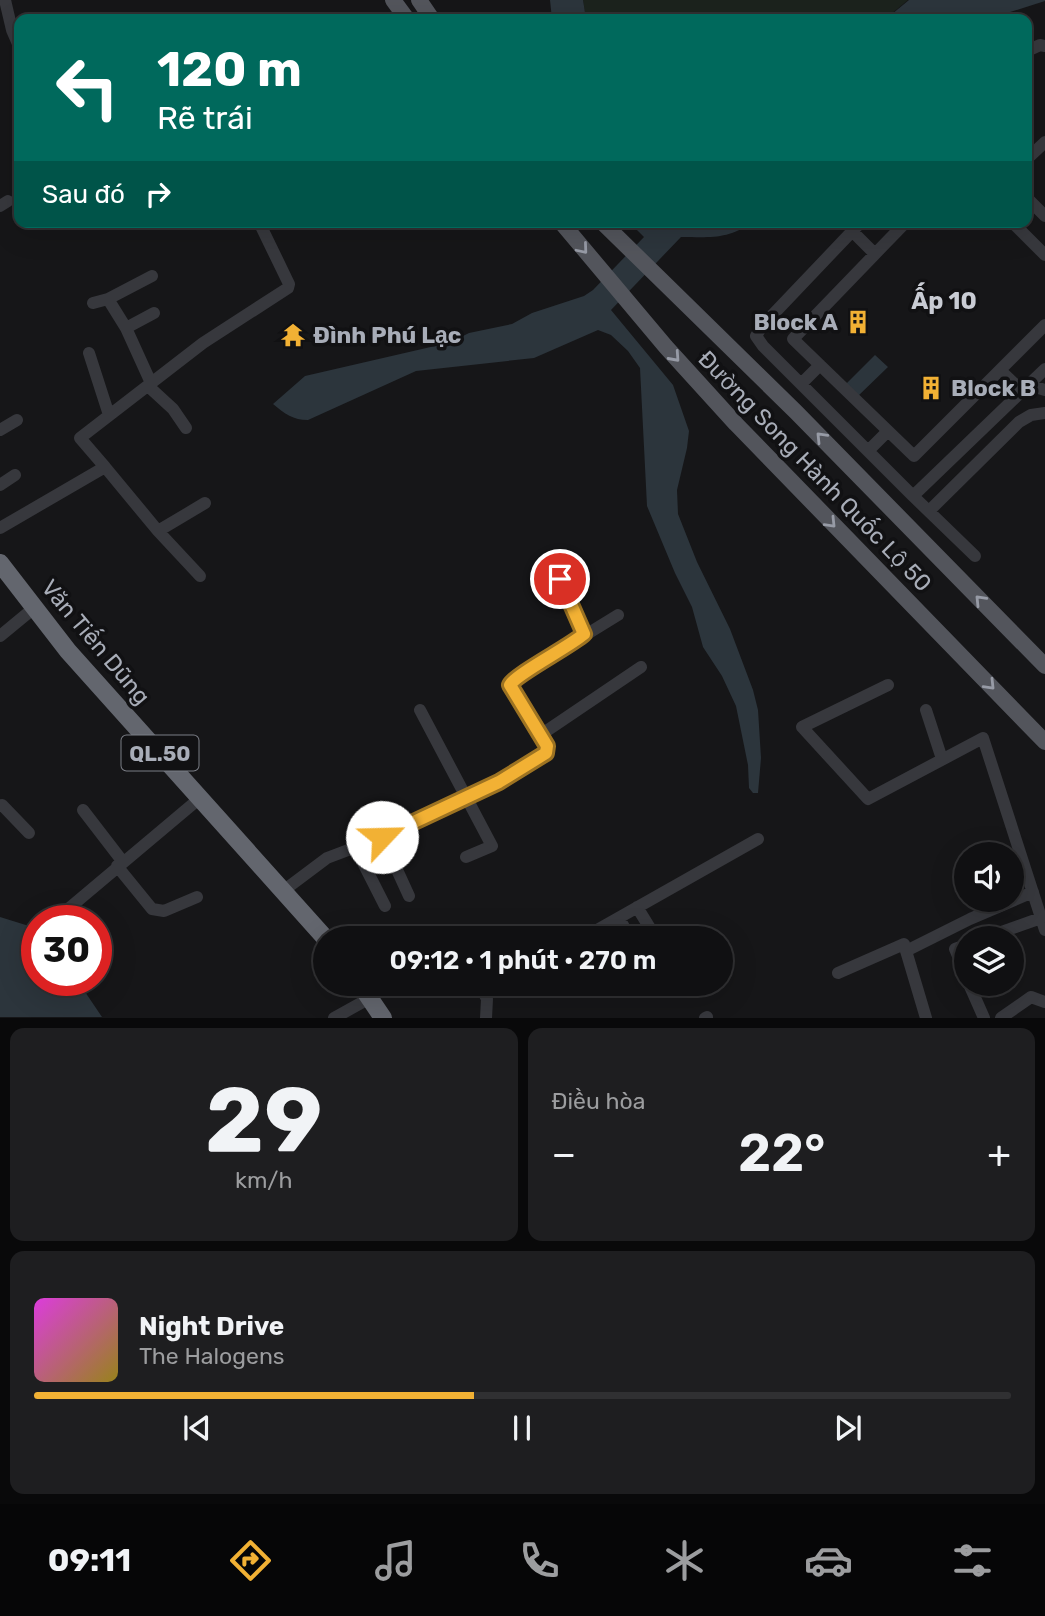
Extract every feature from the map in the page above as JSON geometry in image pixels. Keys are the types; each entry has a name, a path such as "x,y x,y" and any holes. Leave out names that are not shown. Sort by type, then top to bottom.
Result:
{"highway":[{"name":"Văn Tiến Dũng","path":"0,564 68,651 314,926"},
{"path":"368,996 383,1017"}],"main road":[{"name":"Đường Song Hành Quốc Lộ 50","path":"566,228 630,305 771,461 1045,742"},
{"name":"Đường Song Hành Quốc Lộ 50","path":"608,228 796,412 1045,666"}],"street":[{"path":"5,0 14,35"},
{"path":"1032,154 1045,142"},
{"path":"1032,203 1045,216"},
{"path":"200,576 80,438 203,343 288,288 289,284 262,228"},
{"path":"855,228 762,326 756,336 975,556"},
{"path":"857,228 875,254"},
{"path":"900,228 793,339 914,456 1045,325"},
{"path":"1018,228 1045,255"},
{"path":"93,303 108,299 152,276"},
{"path":"108,299 126,328 149,385 173,409 186,428"},
{"path":"126,328 154,313"},
{"path":"89,354 110,415"},
{"path":"801,384 820,365"},
{"path":"913,496 1045,369"},
{"path":"1000,370 1025,388 1045,390"},
{"path":"929,512 1008,430 1031,415 1045,413"},
{"path":"0,430 17,420"},
{"path":"868,451 888,431"},
{"path":"0,528 105,467"},
{"path":"0,485 15,475"},
{"path":"159,531 205,503"},
{"path":"560,579 584,634"},
{"path":"0,636 34,608"},
{"path":"282,891 327,858 382,837 499,782 544,755 548,749 510,685 512,681 618,615"},
{"path":"539,736 640,667"},
{"path":"888,685 802,727 868,799 983,737 1011,842"},
{"path":"926,709 942,760"},
{"path":"420,710 492,846 466,857"},
{"path":"72,905 200,799"},
{"path":"1,804 29,833"},
{"path":"83,810 152,909 164,911 197,897"},
{"path":"382,837 409,896"},
{"path":"605,926 758,839"},
{"path":"355,848 385,906"},
{"path":"1024,878 1043,924 1024,929"},
{"path":"906,951 1032,892"},
{"path":"637,908 648,926"},
{"path":"619,918 623,926"},
{"path":"838,973 904,944 926,1017"},
{"path":"334,1017 359,996"},
{"path":"486,996 486,1017"},
{"path":"974,996 984,1017"},
{"path":"1001,1017 1031,997 1045,1002"}],"shaded area":[{"path":"550,0 583,0 585,14 551,14"},
{"path":"583,0 908,0 891,14 585,14"},
{"path":"909,0 1045,0 1004,14 892,14"},
{"path":"635,228 744,228 726,235 681,237 611,310 673,385 689,431 677,490 678,514 697,562 730,629 753,690 758,710 761,758 758,793 753,793 749,788 748,765 736,706 722,676 703,647 692,607 647,506 640,368 628,351 611,335 598,330 534,358 416,371 308,420 289,416 273,404 305,376 451,342 469,333 512,324 532,313 584,296 644,237"},
{"path":"875,355 888,367 858,396 846,384"},
{"path":"0,917 21,924 21,996 88,996 102,1017 0,1017"}],"place":[{"name":"Block A","path":"858,322"},
{"name":"Đình Phú Lạc","path":"293,335"},
{"name":"Block B","path":"931,388"}],"district":[{"name":"Ấp 10","path":"944,301"}],"route":[{"path":"382,837 499,782 546,753 547,746 510,685 516,678 584,634 560,579"}]}
